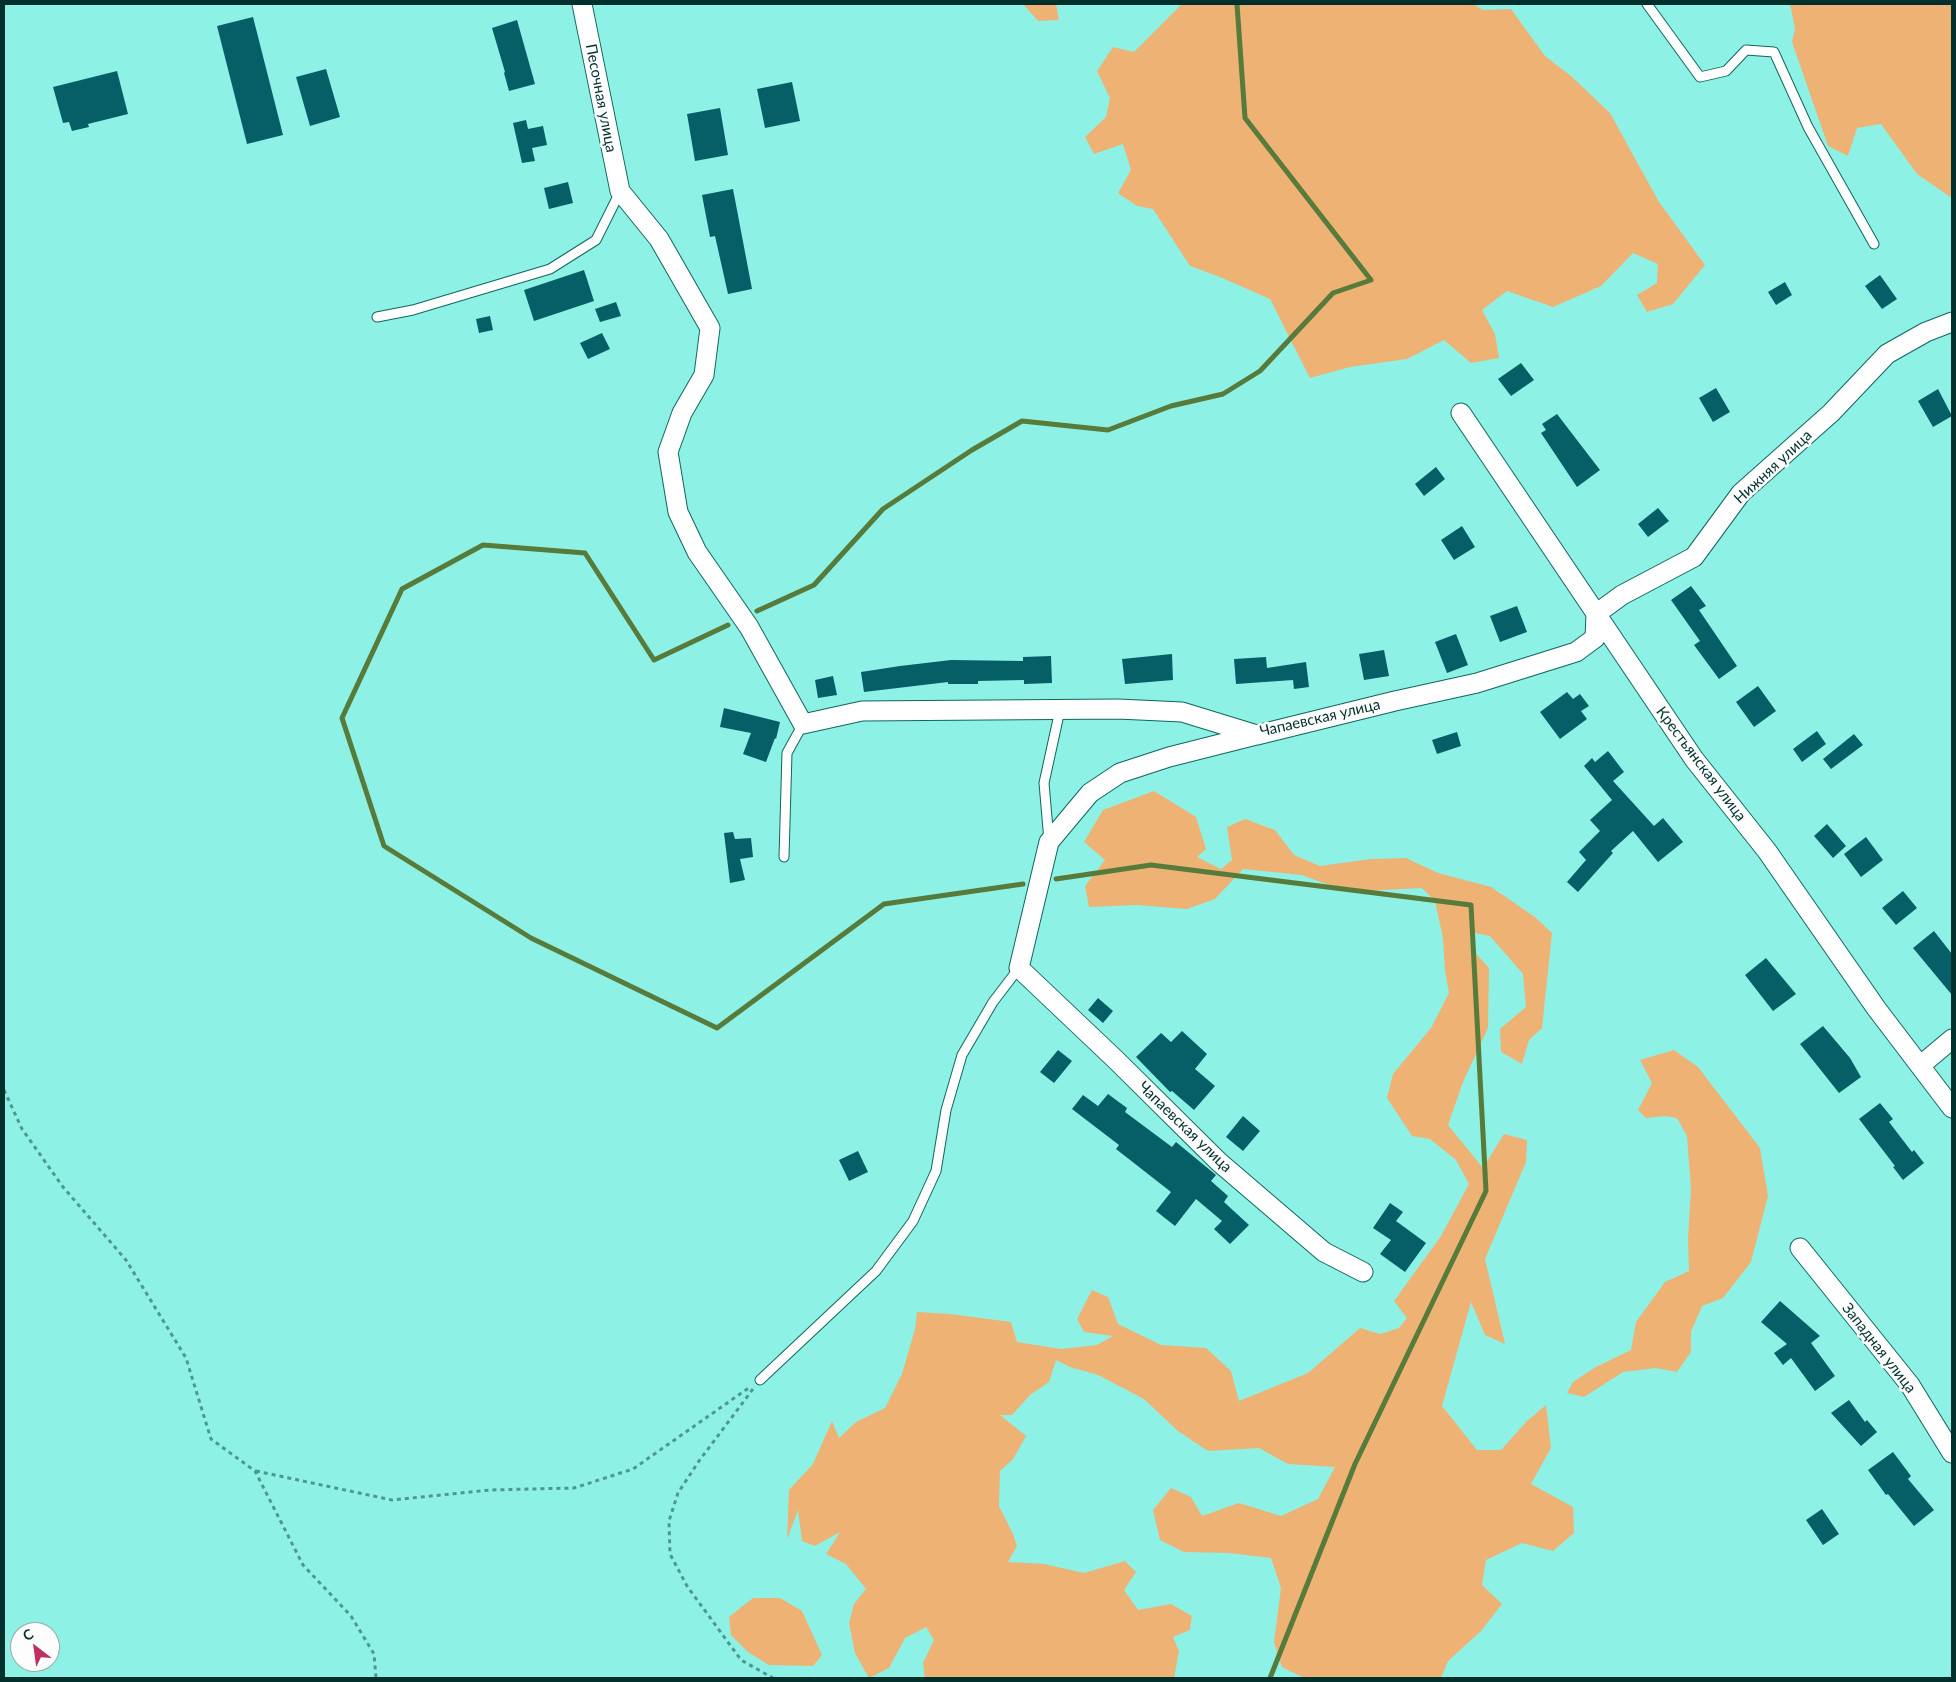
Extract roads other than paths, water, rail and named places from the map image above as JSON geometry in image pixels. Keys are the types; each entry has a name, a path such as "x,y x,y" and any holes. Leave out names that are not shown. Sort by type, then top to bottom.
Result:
{"street":[{"name":"Песочная улица","path":"582,4 620,192"},
{"path":"620,192 659,239 710,328 704,375 682,413 668,452 678,512 697,552 749,627 803,724"},
{"name":"Нижняя улица","path":"1596,614 1622,595 1694,558 1741,493 1832,412 1887,354 1926,332 1952,322"},
{"name":"Крестьянская улица","path":"1461,413 1694,759 1767,851 1876,1008 1952,1108"},
{"name":"Чапаевская улица","path":"803,724 862,711 1118,709 1182,712 1257,735 1395,700 1477,683 1576,652 1595,638 1596,614"},
{"path":"1019,968 1049,842 1090,793 1120,773 1169,757 1257,735"},
{"name":"Чапаевская улица","path":"1019,968 1220,1162 1324,1252 1363,1272"},
{"path":"1921,1065 1952,1039"},
{"name":"Западная улица","path":"1800,1248 1910,1385 1952,1453"}],"lane":[{"path":"1647,4 1700,77 1726,71 1746,50 1774,52 1808,127 1874,244"},
{"path":"377,317 413,310 550,268 596,240 620,192"},
{"path":"1049,842 1044,783 1060,710"},
{"path":"784,857 787,753 803,724"},
{"path":"760,1380 876,1271 914,1221 936,1171 946,1110 962,1055 993,1002 1019,968"}],"waterway":[{"path":"757,611 814,585 883,509 972,450 1022,421 1108,430 1171,406 1223,394 1260,371 1333,293 1371,280 1245,118 1237,4"},
{"path":"728,625 654,660 585,553 483,545 402,589 342,718 384,846 531,938 717,1028 884,904 1023,884"},
{"path":"1056,879 1151,865 1471,905 1486,1191 1355,1464 1270,1678"}]}
